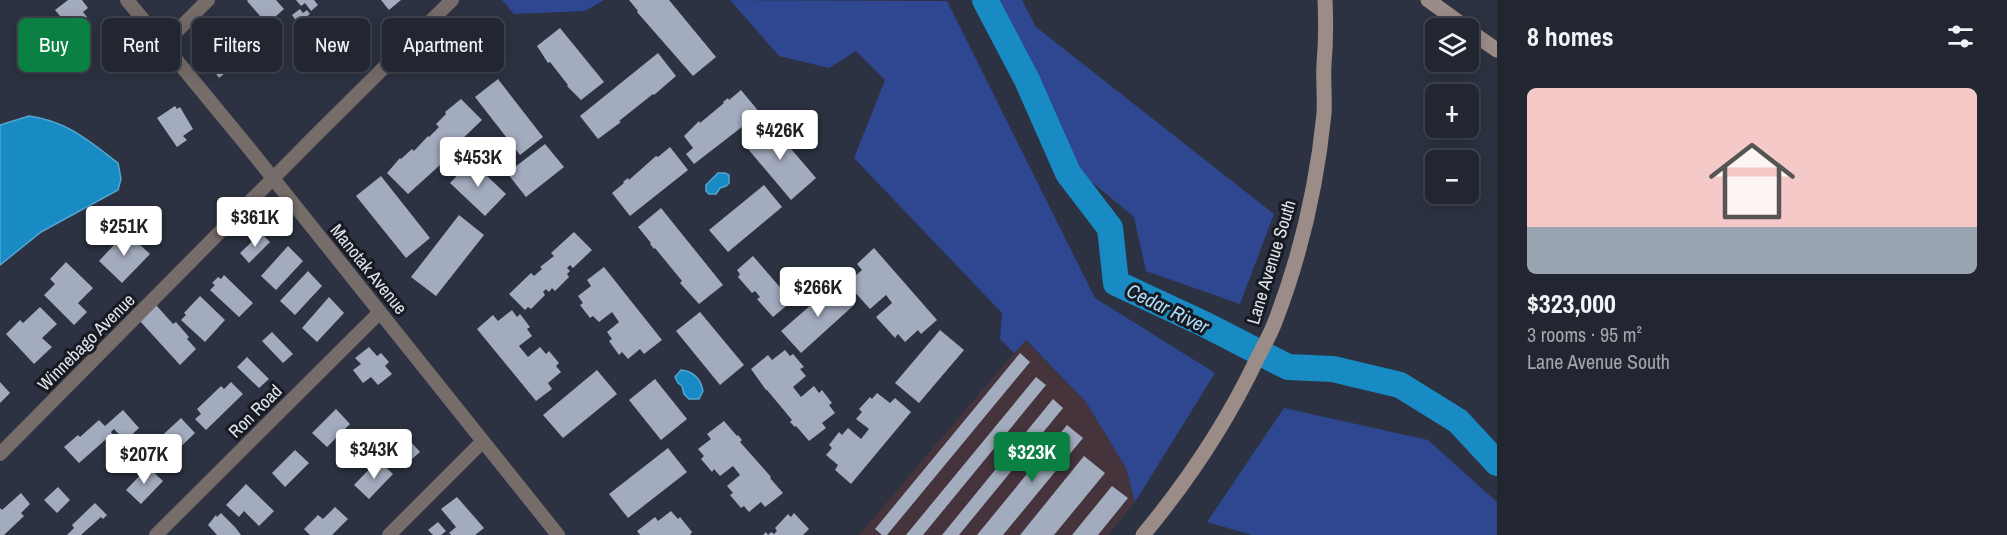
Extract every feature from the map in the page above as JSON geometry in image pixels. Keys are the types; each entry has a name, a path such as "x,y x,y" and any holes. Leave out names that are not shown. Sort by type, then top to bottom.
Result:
{"main road":[{"name":"Lane Avenue South","path":"1143,535 1183,483 1242,392 1275,324 1287,289 1313,190 1324,114 1325,0"},
{"path":"1428,0 1453,18"},
{"path":"1479,37 1497,50"}],"street":[{"name":"Manotak Avenue","path":"127,0 141,18"},
{"path":"180,28 208,0"},
{"name":"Winnebago Avenue","path":"0,454 452,0"},
{"name":"Manotak Avenue","path":"180,66 273,178 558,535"},
{"name":"Ron Road","path":"156,535 380,312"},
{"path":"389,535 483,441"}],"shaded area":[{"path":"502,0 604,0 585,11 514,14"},
{"path":"730,0 947,1 1095,298 1215,373 1135,502 1126,468 1086,402 1026,340 1014,353 1000,339 1002,313 854,158 885,80 856,51 829,68 779,56"},
{"path":"996,0 1022,0 1036,27 1274,214 1240,304 1146,271 1134,217 1082,174"},
{"path":"29,116 55,122 77,133 118,163 121,179 118,190 41,232 0,265 0,125"},
{"path":"718,173 729,175 729,183 720,188 716,194 709,194 706,191 706,185"},
{"path":"1025,340 1086,402 1126,468 1135,502 1108,535 859,535"},
{"path":"681,370 693,374 698,379 703,391 699,399 689,399 684,394 682,386 675,377"},
{"path":"1284,408 1428,440 1497,502 1497,535 1252,535 1207,522"}],"building":[{"path":"68,0 82,0 88,8 83,12 86,18 62,18 55,10"},
{"path":"276,0 284,9 274,18 262,18 247,1"},
{"path":"296,0 314,0 318,5 311,11 305,3 301,6"},
{"path":"381,0 401,0 389,10"},
{"path":"629,0 669,0 716,57 693,76"},
{"path":"300,9 303,13 307,10 310,14 307,18 294,18 292,15"},
{"path":"560,28 604,82 581,100 567,86 550,62 548,63 537,46"},
{"path":"658,53 676,76 598,139 580,116"},
{"path":"215,72 226,72 219,78"},
{"path":"498,79 543,137 520,155 475,97"},
{"path":"741,90 760,113 694,164 686,154 693,148 684,136 699,121 700,123 723,102"},
{"path":"461,99 482,120 457,144 460,147 408,194 387,173 400,158 412,149 414,151 439,127 436,124 446,114 445,112"},
{"path":"175,106 177,109 180,107 193,129 183,136 187,140 177,147 157,118"},
{"path":"768,122 816,178 791,200 743,143"},
{"path":"545,144 564,167 526,197 507,173"},
{"path":"670,147 688,170 630,216 612,193 628,178 629,180"},
{"path":"471,161 506,194 485,216 450,183"},
{"path":"381,176 430,238 406,258 356,196"},
{"path":"764,185 782,207 728,252 709,230"},
{"path":"661,208 723,285 699,304 680,283 682,281 638,227"},
{"path":"459,215 484,235 436,296 411,277"},
{"path":"126,232 150,254 122,283 99,261"},
{"path":"574,232 592,250 573,268 570,265 567,268 570,271 567,274 569,277 555,291 552,288 549,292 546,289 543,292 545,295 531,309 528,307 525,310 509,294 531,273 534,276 542,269 540,267 554,256 551,253"},
{"path":"261,233 270,242 249,263 240,253"},
{"path":"288,246 303,261 276,290 261,276"},
{"path":"874,248 937,320 921,334 918,330 905,342 898,334 895,338 876,317 892,303 886,295 870,309 852,289 854,287 849,281 862,270 857,264"},
{"path":"753,256 792,301 773,317 757,299 760,297 755,291 752,293 738,277 740,274 737,270"},
{"path":"66,262 93,288 78,303 87,312 74,325 44,295 55,284 50,279"},
{"path":"604,267 662,340 644,354 640,349 628,359 622,352 619,355 609,341 612,339 607,332 619,322 612,312 599,322 593,316 590,318 580,305 583,303 578,296 591,286 587,280"},
{"path":"308,271 322,286 295,315 280,301"},
{"path":"224,275 253,303 239,317 210,290 215,285 212,283"},
{"path":"835,284 854,305 801,353 781,331"},
{"path":"200,296 225,320 205,342 181,320 186,315 184,313"},
{"path":"329,297 344,313 317,342 302,328"},
{"path":"156,305 173,324 176,322 196,349 180,365 139,320"},
{"path":"40,307 57,324 42,338 52,347 34,364 6,334 20,320 23,323"},
{"path":"512,310 517,317 520,314 530,327 527,329 532,336 519,346 528,357 540,347 546,354 549,351 559,363 556,366 561,372 548,383 552,389 536,401 477,329 493,315 498,321"},
{"path":"700,312 744,365 720,385 676,331"},
{"path":"940,330 964,350 919,403 895,383"},
{"path":"272,332 293,354 283,363 262,341"},
{"path":"369,347 377,356 381,353 389,362 385,366 392,374 378,385 371,377 363,383 353,370 361,364 355,358"},
{"path":"785,350 790,356 793,354 804,367 800,369 806,376 793,387 801,397 814,386 819,393 822,390 832,403 829,405 835,413 822,423 826,428 809,441 790,422 792,420 751,369 768,355 772,360"},
{"path":"1020,353 1030,362 887,535 882,535 875,529"},
{"path":"247,357 269,379 259,388 237,367"},
{"path":"597,370 617,394 563,438 543,415"},
{"path":"1036,377 1046,385 923,535 906,535"},
{"path":"655,379 687,419 661,440 629,400"},
{"path":"0,382 10,393 0,403"},
{"path":"231,382 243,394 206,430 195,419 201,414 197,409 221,386 224,389"},
{"path":"877,393 890,403 895,398 911,412 851,484 835,470 838,465 826,455 832,448 829,445 839,432 842,435 848,428 861,439 869,429 856,419 862,412 859,409"},
{"path":"1053,399 1063,408 959,535 942,535"},
{"path":"336,409 350,424 327,447 312,433"},
{"path":"123,410 139,428 125,441 114,429 112,434 79,463 64,447 78,435 80,437 99,420 105,426"},
{"path":"181,418 195,433 168,459 154,443"},
{"path":"724,421 738,435 742,440 740,442 783,493 765,507 761,502 749,512 744,506 741,508 730,495 733,493 727,486 740,475 733,466 720,476 714,469 712,472 701,459 704,456 698,449 711,439 707,434"},
{"path":"1067,425 1083,438 1003,535 977,535"},
{"path":"399,432 401,435 403,433 420,452 405,465 393,451 397,447 391,439"},
{"path":"668,448 687,472 628,518 609,494"},
{"path":"295,450 309,463 285,487 272,473"},
{"path":"1084,456 1105,473 1054,535 1020,535"},
{"path":"378,460 393,474 369,499 354,485"},
{"path":"148,467 163,481 141,504 126,490"},
{"path":"246,484 274,511 259,526 244,511 239,517 226,505"},
{"path":"1112,486 1128,498 1098,535 1072,535"},
{"path":"58,487 70,500 57,513 44,500"},
{"path":"21,493 30,504 21,513 24,516 4,535 0,535 0,508 2,510"},
{"path":"457,497 484,528 475,535 451,535 449,533 456,527 441,509"},
{"path":"95,503 107,515 103,519 101,517 81,535 67,535 74,528 72,525"},
{"path":"335,507 348,519 332,535 310,535 304,529 318,515 323,519"},
{"path":"671,511 678,519 680,517 692,532 690,535 640,535 637,531 655,517 658,521"},
{"path":"221,513 241,535 217,535 208,525 216,515 217,517"},
{"path":"794,513 809,529 803,535 768,535 777,531 775,528 788,514 791,517"},
{"path":"438,522 446,531 441,535 433,535 428,530"}],"waterway":[{"name":"Cedar River","path":"985,0 1027,80 1068,173 1110,228 1116,283 1288,367 1333,369 1400,385 1458,421 1497,463"}]}
